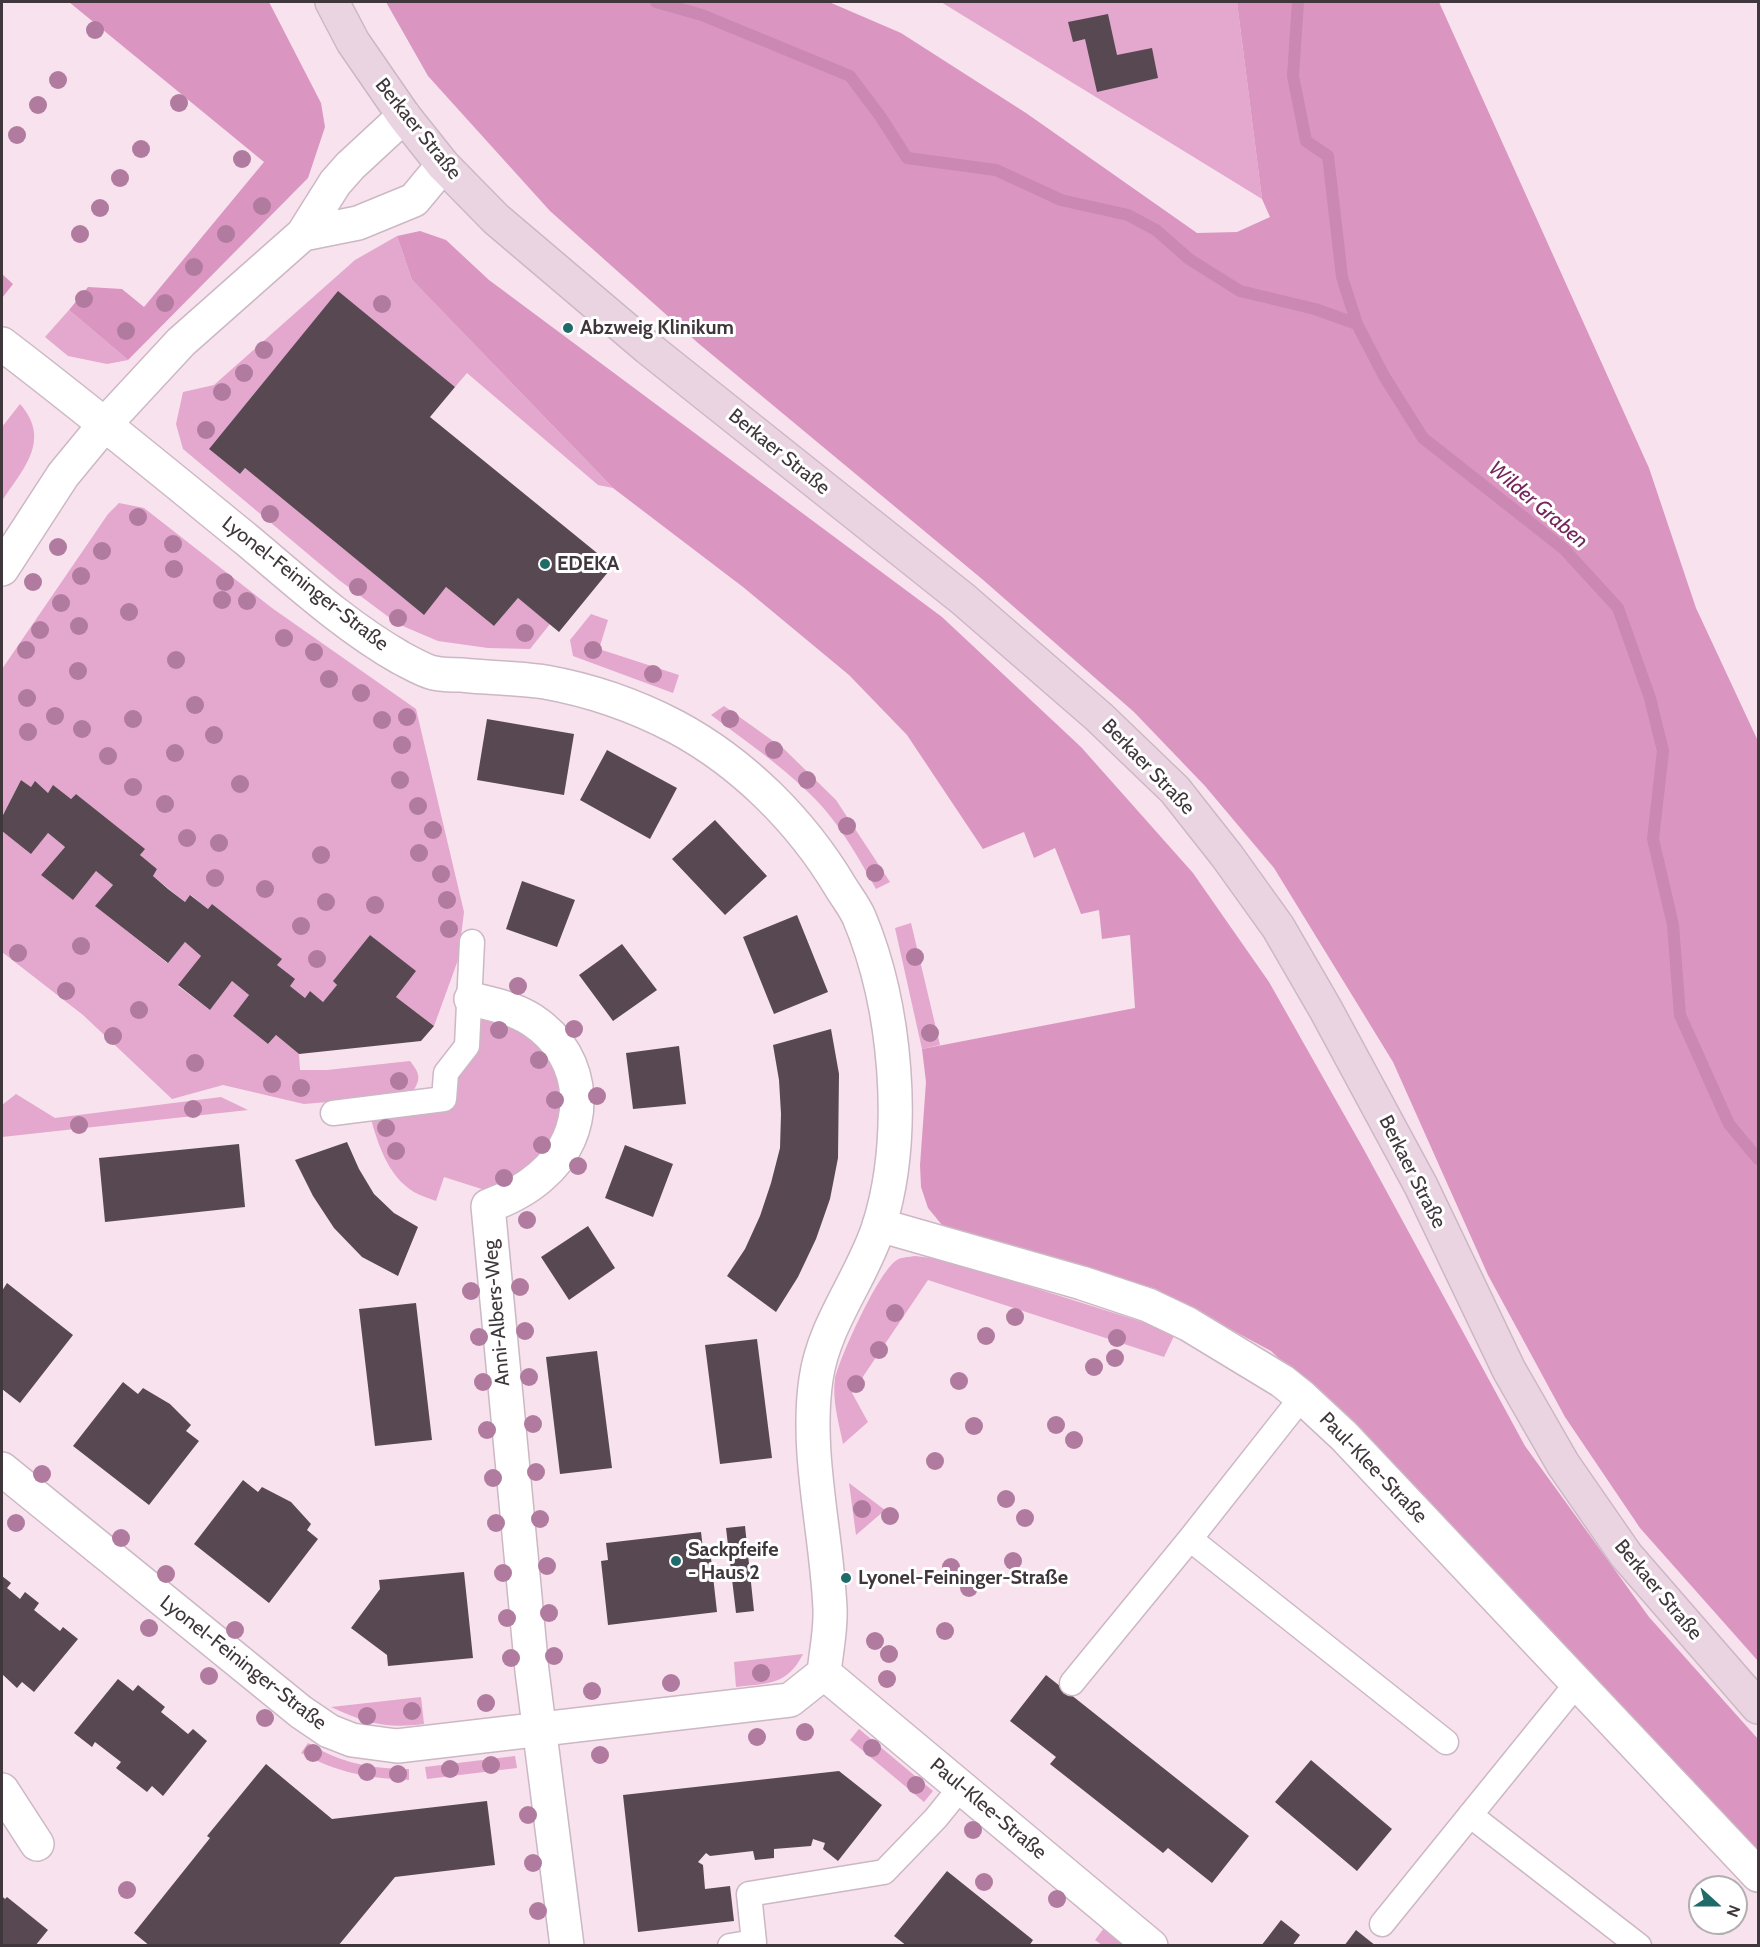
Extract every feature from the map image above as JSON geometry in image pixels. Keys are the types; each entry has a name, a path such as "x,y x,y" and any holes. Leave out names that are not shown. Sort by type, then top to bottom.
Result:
{"main road":[{"name":"Berkaer Straße","path":"332,2 353,42 404,116 443,165 496,219 648,348 972,607 1099,717 1175,790 1227,856 1278,927 1326,1010 1421,1186 1509,1370 1563,1464 1626,1555 1758,1707"}],"street":[{"path":"2,569 63,475 105,424 181,342 303,234 335,183 404,116"},
{"path":"303,234 358,223 414,200 443,165"},
{"name":"Lyonel-Feininger-Straße","path":"2,344 105,424 349,623 400,657 433,673 542,682 612,700 676,727 708,747 752,780 787,815 825,860 858,915 877,973 891,1039 895,1079 890,1173 879,1226 858,1275 834,1320 824,1344 816,1377 812,1413 831,1613 824,1673 790,1700 397,1746 352,1740 329,1731 289,1702 2,1469"},
{"name":"Anni-Albers-Weg","path":"471,999 505,1006 531,1019 546,1030 574,1072 579,1099 569,1141 550,1167 525,1189 508,1199 488,1206 526,1611 540,1728"},
{"name":"Paul-Klee-Straße","path":"879,1226 1082,1283 1148,1305 1188,1324 1282,1381 1344,1436 1758,1875"},
{"name":"Paul-Klee-Straße","path":"824,1673 1151,1946"},
{"path":"540,1728 567,1946"},
{"path":"2,1790 37,1844"}],"lane":[{"path":"333,1113 444,1100 446,1073 467,1046 472,942"},
{"path":"1072,1683 1302,1397"},
{"path":"1190,1539 1446,1742"},
{"path":"1382,1924 1578,1682"},
{"path":"730,1946 754,1942 748,1894 884,1872 936,1818 961,1787"},
{"path":"1470,1815 1639,1946"}],"shaded area":[{"path":"69,2 269,2 321,103 325,127 308,178 128,360 69,310 88,287 122,289 144,307 264,162"},
{"path":"386,2 829,2 901,33 1026,113 1197,233 1237,232 1270,217 1262,199 1237,2 1439,2 1649,468 1696,608 1758,741 1758,1661 1640,1528 1565,1417 1488,1275 1393,1062 1274,868 1205,786 1134,712 982,579 698,343 550,211 428,76"},
{"path":"941,2 1237,2 1262,199"},
{"path":"420,231 446,240 489,280 942,617 1081,747 1193,873 1269,982 1363,1148 1525,1446 1649,1617 1758,1739 1758,1856 1399,1472 1271,1351 1156,1289 942,1225 928,1208 921,1187 920,1165 926,1082 922,1049 1135,1008 1130,935 1102,939 1099,910 1081,914 1055,848 1034,858 1024,832 983,849 907,735 849,675 743,587 613,488 412,280 397,236"},
{"path":"397,236 412,280 613,488 598,485 467,373 455,387 338,292 209,449 240,474 245,468 423,614 446,587 494,626 518,598 550,624 530,649 488,648 438,641 398,624 339,580 183,449 176,424 183,392 214,385 355,260"},
{"path":"2,274 13,284 2,298"},
{"path":"69,310 128,360 107,364 68,356 45,337"},
{"path":"20,404 34,430 34,442 25,466 2,501 2,427"},
{"path":"119,503 144,508 272,608 416,709 464,912 458,960 434,1026 396,997 415,971 370,935 334,980 337,985 323,1002 310,991 305,998 290,986 277,965 281,959 212,904 208,909 191,895 185,902 153,876 157,869 140,855 144,849 76,794 71,799 53,786 48,793 35,782 31,787 21,780 2,817 2,669 108,514"},
{"path":"591,614 608,620 599,649 679,675 673,693 573,656 570,640"},
{"path":"724,706 783,748 836,800 890,882 876,889 846,838 808,792 785,771 711,715"},
{"path":"2,831 31,853 48,833 65,847 41,875 73,900 96,871 113,885 96,906 167,963 185,942 201,956 178,986 210,1010 232,981 249,995 233,1016 268,1044 276,1035 299,1054 300,1070 327,1070 410,1061 418,1074 411,1095 304,1104 223,1085 172,1099 83,1015 2,952"},
{"path":"911,923 940,1045 922,1049 895,928"},
{"path":"480,1014 501,1018 543,1044 569,1097 546,1160 488,1191 444,1177 436,1201 414,1192 398,1178 381,1150 371,1119 455,1107 453,1089"},
{"path":"16,1094 55,1118 221,1097 248,1110 2,1137 2,1105"},
{"path":"915,1256 940,1259 1028,1286 1149,1324 1174,1336 1164,1357 928,1280 852,1393 868,1422 843,1444 836,1412 834,1387 844,1353 861,1316 889,1267 899,1259"},
{"path":"849,1483 885,1510 856,1535"},
{"path":"803,1654 790,1672 775,1681 736,1687 734,1662"},
{"path":"421,1697 424,1724 398,1726 376,1723 331,1707"},
{"path":"859,1729 933,1791 924,1802 850,1740"},
{"path":"308,1743 332,1756 357,1764 409,1769 409,1780 366,1776 341,1770 301,1753"},
{"path":"515,1756 517,1768 427,1779 425,1767"},
{"path":"1104,1928 1126,1945 1102,1945 1095,1940"}],"building":[{"path":"1108,14 1117,55 1152,48 1158,78 1097,92 1085,39 1073,42 1068,22"},
{"path":"338,291 455,387 430,417 613,566 559,632 518,598 494,626 446,587 424,615 245,468 240,474 209,449"},
{"path":"487,719 574,734 564,795 477,780"},
{"path":"607,750 677,788 650,839 580,800"},
{"path":"21,780 31,787 35,781 48,793 53,785 71,799 76,794 145,849 140,855 157,869 153,876 168,889 185,902 190,895 208,909 212,904 282,959 277,965 295,979 290,986 305,998 310,991 323,1002 337,985 333,981 370,935 416,971 396,997 434,1026 421,1041 299,1054 276,1035 268,1044 233,1016 249,995 232,981 210,1010 178,985 201,956 185,942 168,963 95,906 113,885 96,871 73,900 41,875 65,847 48,833 31,854 2,831 2,817"},
{"path":"715,820 767,876 725,915 672,859"},
{"path":"522,881 575,900 557,947 506,929"},
{"path":"797,915 828,992 774,1014 743,937"},
{"path":"622,944 657,990 613,1021 579,975"},
{"path":"831,1029 839,1074 838,1158 830,1199 816,1239 798,1277 776,1312 727,1276 745,1249 760,1216 780,1148 779,1080 773,1045"},
{"path":"679,1046 686,1104 633,1109 626,1053"},
{"path":"347,1142 374,1194 394,1213 418,1227 398,1276 362,1257 334,1228 313,1196 295,1160"},
{"path":"239,1144 245,1207 105,1222 99,1158"},
{"path":"625,1145 673,1164 653,1217 605,1198"},
{"path":"588,1226 615,1268 569,1300 541,1257"},
{"path":"7,1283 73,1335 20,1403 2,1389 2,1291"},
{"path":"416,1303 432,1440 375,1446 359,1309"},
{"path":"757,1339 772,1458 720,1464 705,1345"},
{"path":"597,1351 612,1468 560,1474 546,1357"},
{"path":"123,1382 138,1394 143,1388 170,1404 191,1425 186,1431 199,1441 149,1505 73,1446"},
{"path":"243,1480 258,1492 262,1487 291,1502 311,1524 307,1530 318,1539 269,1603 194,1544"},
{"path":"745,1526 754,1611 736,1613 726,1528"},
{"path":"701,1532 703,1549 710,1549 717,1612 608,1625 601,1561 608,1560 606,1543"},
{"path":"464,1572 473,1658 388,1666 387,1655 351,1628 380,1589 379,1580"},
{"path":"2,1576 11,1583 7,1588 20,1599 25,1592 39,1603 34,1610 60,1631 63,1627 78,1639 34,1692 22,1682 17,1688 2,1674"},
{"path":"1046,1675 1249,1836 1212,1883 1168,1848 1163,1853 1050,1764 1056,1757 1010,1721"},
{"path":"118,1679 133,1691 138,1685 165,1707 161,1712 188,1734 193,1729 207,1741 163,1796 152,1786 147,1792 116,1768 121,1762 95,1742 92,1747 74,1733"},
{"path":"1311,1760 1392,1829 1357,1871 1275,1802"},
{"path":"266,1764 332,1819 487,1801 495,1865 395,1877 338,1946 150,1946 134,1933 210,1838 207,1836"},
{"path":"839,1771 882,1805 838,1861 823,1849 825,1843 813,1839 811,1846 774,1849 774,1858 755,1860 753,1851 710,1856 706,1853 698,1862 703,1865 705,1889 730,1886 734,1921 638,1932 623,1795"},
{"path":"947,1871 1033,1940 1029,1946 907,1946 894,1936"},
{"path":"2,1896 5,1899 7,1897 48,1930 35,1946 2,1946"},
{"path":"1281,1920 1300,1935 1292,1946 1261,1946"},
{"path":"1356,1930 1376,1946 1344,1946"}],"waterway":[{"path":"656,2 702,15 850,76 880,116 907,158 996,170 1061,200 1128,215 1156,230 1189,259 1240,291 1315,309 1357,324"},
{"name":"Wilder Graben","path":"1298,2 1293,76 1306,141 1328,156 1342,277 1357,324 1384,376 1423,438 1564,549 1618,608 1650,698 1663,751 1653,839 1673,925 1680,1015 1729,1124 1758,1159"}],"place":[{"name":"Abzweig Klinikum","path":"568,328"},
{"name":"EDEKA","path":"545,564"},
{"name":"Sackpfeife - Haus 2","path":"676,1561"},
{"name":"Lyonel-Feininger-Straße","path":"846,1578"}]}
